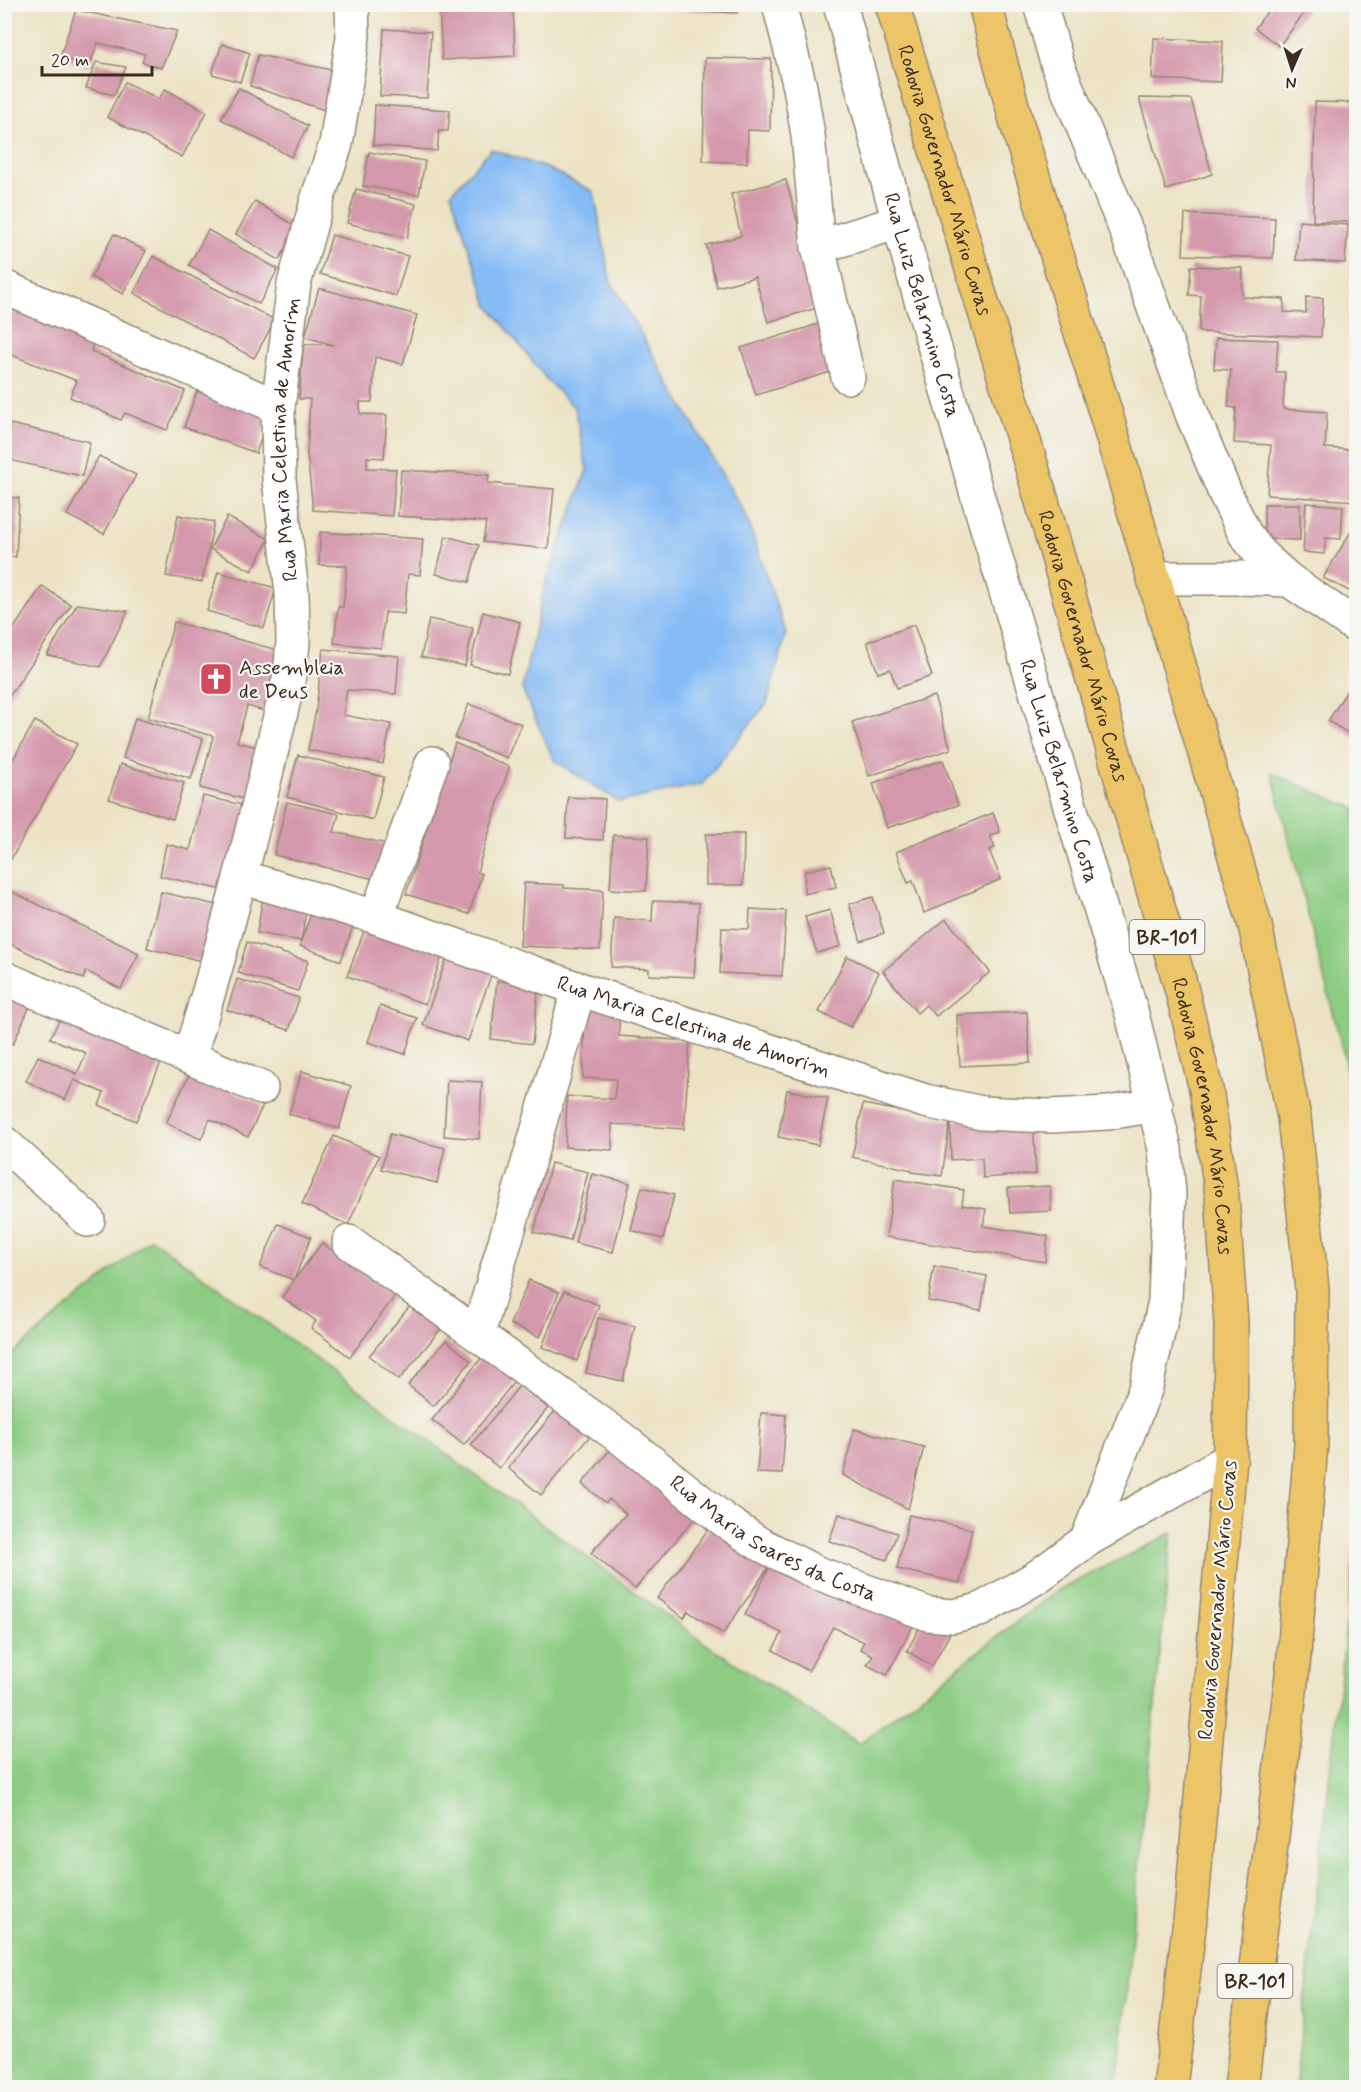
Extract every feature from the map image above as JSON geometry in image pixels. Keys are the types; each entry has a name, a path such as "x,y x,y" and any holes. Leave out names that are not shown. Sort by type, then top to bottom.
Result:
{"highway":[{"name":"Rodovia Governador Mário Covas","path":"892,4 1039,491 1181,987 1206,1089 1222,1196 1231,1323 1230,1459 1192,1902 1170,2088"},
{"name":"BR-101","path":"985,4 1017,124 1154,578 1255,925 1294,1117 1312,1288 1311,1445 1293,1667 1241,2088"}],"street":[{"name":"Rua Maria Celestina de Amorim","path":"189,1057 241,878 290,675 293,642 292,593 279,479 278,406 294,284 319,194 336,144 353,37 352,4"},
{"path":"779,4 800,87 808,135 818,247 848,377"},
{"name":"Rua Luiz Belarmino Costa","path":"840,4 899,222 976,490 1122,981 1156,1105 1165,1149 1169,1194 1165,1301 1146,1387 1087,1540"},
{"path":"1040,4 1058,66 1127,233 1192,414 1245,534 1262,556 1289,580 1356,626"},
{"path":"818,247 899,222"},
{"path":"4,286 278,406"},
{"path":"1154,578 1289,580"},
{"path":"376,917 432,763"},
{"name":"Rua Maria Celestina de Amorim","path":"241,878 376,917 579,989 925,1101 982,1113 1050,1116 1108,1113 1156,1105"},
{"path":"4,978 261,1088"},
{"path":"478,1334 579,989"},
{"path":"4,1143 88,1220"},
{"name":"Rua Maria Soares da Costa","path":"349,1242 621,1438 724,1520 758,1543 815,1572 928,1614 953,1616 980,1610 1037,1577 1087,1540 1230,1459"}],"green space":[{"path":"1272,773 1356,809 1356,1139 1344,1056"},
{"path":"151,1238 709,1646 859,1744 1055,1592 1172,1533 1117,2087 5,2087 5,1360"},
{"path":"1356,1539 1356,2087 1295,2087"}],"water":[{"path":"491,149 549,169 594,192 610,280 746,516 786,633 767,703 702,784 619,802 554,760 522,689 544,588 587,470 575,408 548,381 488,305 451,193"}],"building":[{"path":"439,4 513,4 515,56 442,60"},
{"path":"678,4 737,4 737,13 678,10"},
{"path":"1273,4 1306,4 1309,7 1279,46 1255,28"},
{"path":"76,10 177,31 161,68 142,62 145,54 98,43 89,67 60,57"},
{"path":"384,29 431,32 427,98 380,96"},
{"path":"1154,38 1223,41 1221,82 1152,79"},
{"path":"222,44 250,53 240,82 212,74"},
{"path":"258,55 347,73 331,112 250,86"},
{"path":"705,58 771,59 770,131 748,130 747,163 703,161"},
{"path":"96,62 126,67 114,95 86,88"},
{"path":"125,82 159,99 165,89 207,112 182,157 107,117"},
{"path":"239,88 308,126 291,157 221,119"},
{"path":"1139,98 1191,99 1212,174 1166,190"},
{"path":"1315,102 1356,103 1356,222 1313,221"},
{"path":"375,105 450,110 448,131 439,131 437,151 373,145"},
{"path":"369,152 425,161 419,195 363,186"},
{"path":"786,180 821,307 768,322 755,277 717,287 706,245 741,236 731,194"},
{"path":"356,189 416,204 407,238 347,223"},
{"path":"255,201 298,228 279,260 236,234"},
{"path":"1185,214 1275,218 1273,258 1183,255"},
{"path":"1299,221 1348,225 1345,263 1296,260"},
{"path":"208,230 278,269 259,304 189,265"},
{"path":"114,234 146,251 123,294 91,277"},
{"path":"332,235 408,256 396,296 320,274"},
{"path":"153,256 275,320 254,358 134,293"},
{"path":"1191,266 1243,268 1242,297 1284,299 1284,312 1306,313 1306,297 1323,298 1321,337 1199,332 1201,296 1189,295"},
{"path":"319,288 417,315 403,364 375,357 372,402 360,402 360,414 387,415 384,458 367,457 367,468 396,469 392,516 313,510 307,453 310,399 299,399 303,350 306,344 334,345 305,337"},
{"path":"4,301 94,339 91,351 185,391 167,430 125,413 121,420 70,397 77,381 4,352"},
{"path":"822,323 837,370 756,395 741,348"},
{"path":"1216,338 1278,340 1276,372 1285,372 1283,409 1327,412 1325,448 1356,450 1356,501 1267,495 1271,445 1234,443 1236,408 1228,407 1231,370 1214,369"},
{"path":"197,391 269,416 256,453 184,427"},
{"path":"10,424 90,442 82,476 4,459"},
{"path":"99,456 136,475 104,534 67,515"},
{"path":"401,470 489,475 488,483 554,489 548,549 483,542 486,522 398,516"},
{"path":"4,497 19,498 16,557 4,556"},
{"path":"1306,503 1343,506 1341,539 1326,538 1324,554 1303,552"},
{"path":"1264,504 1300,504 1300,540 1264,539"},
{"path":"178,515 214,522 202,582 166,576"},
{"path":"227,517 269,539 252,571 210,549"},
{"path":"1356,523 1356,591 1355,594 1323,578"},
{"path":"320,532 423,539 420,575 408,574 404,614 385,612 381,648 334,643 338,607 343,607 347,566 319,565"},
{"path":"446,536 479,545 469,582 436,574"},
{"path":"218,572 276,588 264,628 207,611"},
{"path":"42,586 71,605 4,704 4,643"},
{"path":"77,604 128,611 100,667 47,655"},
{"path":"483,612 520,622 508,674 470,665"},
{"path":"429,619 473,628 465,666 421,657"},
{"name":"Assembleia de Deus","path":"174,622 281,651 264,711 247,706 237,742 261,748 248,800 200,788 213,736 148,718"},
{"path":"914,625 932,676 897,688 890,669 878,673 867,642"},
{"path":"323,649 399,656 396,694 347,690 343,715 391,724 383,764 308,750 316,710"},
{"path":"1353,681 1356,683 1356,738 1328,721"},
{"path":"934,696 951,749 869,776 852,722"},
{"path":"469,704 521,724 507,758 455,738"},
{"path":"135,718 203,739 191,779 123,758"},
{"path":"35,721 77,744 11,859 4,856 4,775"},
{"path":"455,743 509,767 477,872 482,874 469,914 406,894"},
{"path":"298,755 384,777 373,820 287,797"},
{"path":"943,760 958,805 887,828 873,783"},
{"path":"120,764 184,783 173,819 109,799"},
{"path":"203,796 247,806 228,891 160,876 166,844 190,850"},
{"path":"568,797 605,799 603,840 566,838"},
{"path":"287,802 339,814 334,832 387,844 379,880 274,855"},
{"path":"993,813 1000,832 990,836 995,848 989,850 1001,879 924,913 913,881 908,883 896,852"},
{"path":"706,834 744,834 743,885 706,885"},
{"path":"613,835 649,837 646,891 610,889"},
{"path":"831,865 836,887 804,894 805,871"},
{"path":"524,883 603,890 600,950 520,946"},
{"path":"4,888 139,953 121,989 86,971 83,979 4,941"},
{"path":"264,891 308,899 301,941 257,933"},
{"path":"161,892 229,908 215,964 147,948"},
{"path":"873,897 884,933 861,941 849,904"},
{"path":"653,901 699,903 694,977 649,975 649,969 611,967 614,918 652,921"},
{"path":"315,903 356,918 341,961 300,946"},
{"path":"750,909 786,911 782,976 720,973 722,928 749,929"},
{"path":"830,910 841,946 817,953 805,917"},
{"path":"946,919 990,972 936,1016 926,1005 917,1013 883,971"},
{"path":"368,921 445,948 425,1004 347,976"},
{"path":"247,942 308,961 298,991 238,973"},
{"path":"450,949 495,964 468,1041 423,1025"},
{"path":"847,956 879,972 851,1027 819,1012"},
{"path":"237,979 299,998 289,1030 227,1010"},
{"path":"497,981 539,985 532,1044 491,1039"},
{"path":"4,992 31,1004 13,1044 4,1040"},
{"path":"380,1006 417,1018 405,1054 368,1042"},
{"path":"585,1007 619,1009 619,1036 690,1041 684,1129 612,1124 612,1150 565,1147 567,1096 614,1099 616,1079 583,1078"},
{"path":"1027,1012 1030,1063 960,1066 957,1015"},
{"path":"61,1017 162,1060 136,1121 99,1105 104,1093 74,1080 65,1100 26,1081 38,1056 77,1074 86,1053 50,1038"},
{"path":"191,1071 263,1105 248,1137 210,1119 201,1139 166,1123"},
{"path":"302,1071 351,1086 339,1129 289,1114"},
{"path":"447,1080 482,1082 479,1139 444,1136"},
{"path":"787,1090 828,1098 818,1145 778,1137"},
{"path":"863,1104 950,1121 942,1176 912,1172 912,1170 852,1157"},
{"path":"1033,1116 1036,1174 983,1178 982,1158 951,1160 950,1121"},
{"path":"390,1134 445,1148 437,1183 381,1169"},
{"path":"334,1136 379,1156 348,1225 302,1204"},
{"path":"551,1163 588,1172 570,1241 534,1232"},
{"path":"592,1174 630,1183 613,1252 575,1243"},
{"path":"895,1179 964,1190 962,1205 986,1209 983,1226 1048,1236 1045,1262 886,1237"},
{"path":"1050,1186 1051,1211 1010,1213 1008,1188"},
{"path":"642,1187 674,1195 663,1239 631,1230"},
{"path":"278,1224 311,1237 294,1280 260,1267"},
{"path":"322,1243 395,1296 350,1357 311,1328 316,1321 282,1297"},
{"path":"934,1266 987,1276 981,1310 928,1301"},
{"path":"529,1280 559,1292 540,1337 510,1324"},
{"path":"564,1291 599,1305 577,1361 542,1347"},
{"path":"414,1301 444,1325 399,1380 369,1356"},
{"path":"598,1318 635,1326 623,1381 586,1373"},
{"path":"446,1340 471,1361 434,1406 408,1385"},
{"path":"486,1352 517,1378 464,1445 432,1420"},
{"path":"520,1385 548,1408 499,1468 471,1445"},
{"path":"560,1405 595,1430 541,1495 508,1468"},
{"path":"761,1413 786,1415 782,1474 757,1473"},
{"path":"854,1429 924,1447 908,1509 843,1475"},
{"path":"617,1441 700,1512 635,1589 591,1553 626,1514 609,1499 606,1503 582,1484"},
{"path":"839,1514 897,1533 887,1560 829,1541"},
{"path":"909,1515 972,1529 960,1583 897,1569"},
{"path":"716,1519 918,1616 887,1675 867,1665 873,1655 860,1649 864,1642 833,1627 808,1671 773,1650 782,1633 745,1615 774,1559 723,1634 688,1611 684,1618 657,1598"},
{"path":"924,1619 950,1633 932,1666 907,1651"}],"place":[{"name":"Assembleia de Deus","path":"216,679"}]}
